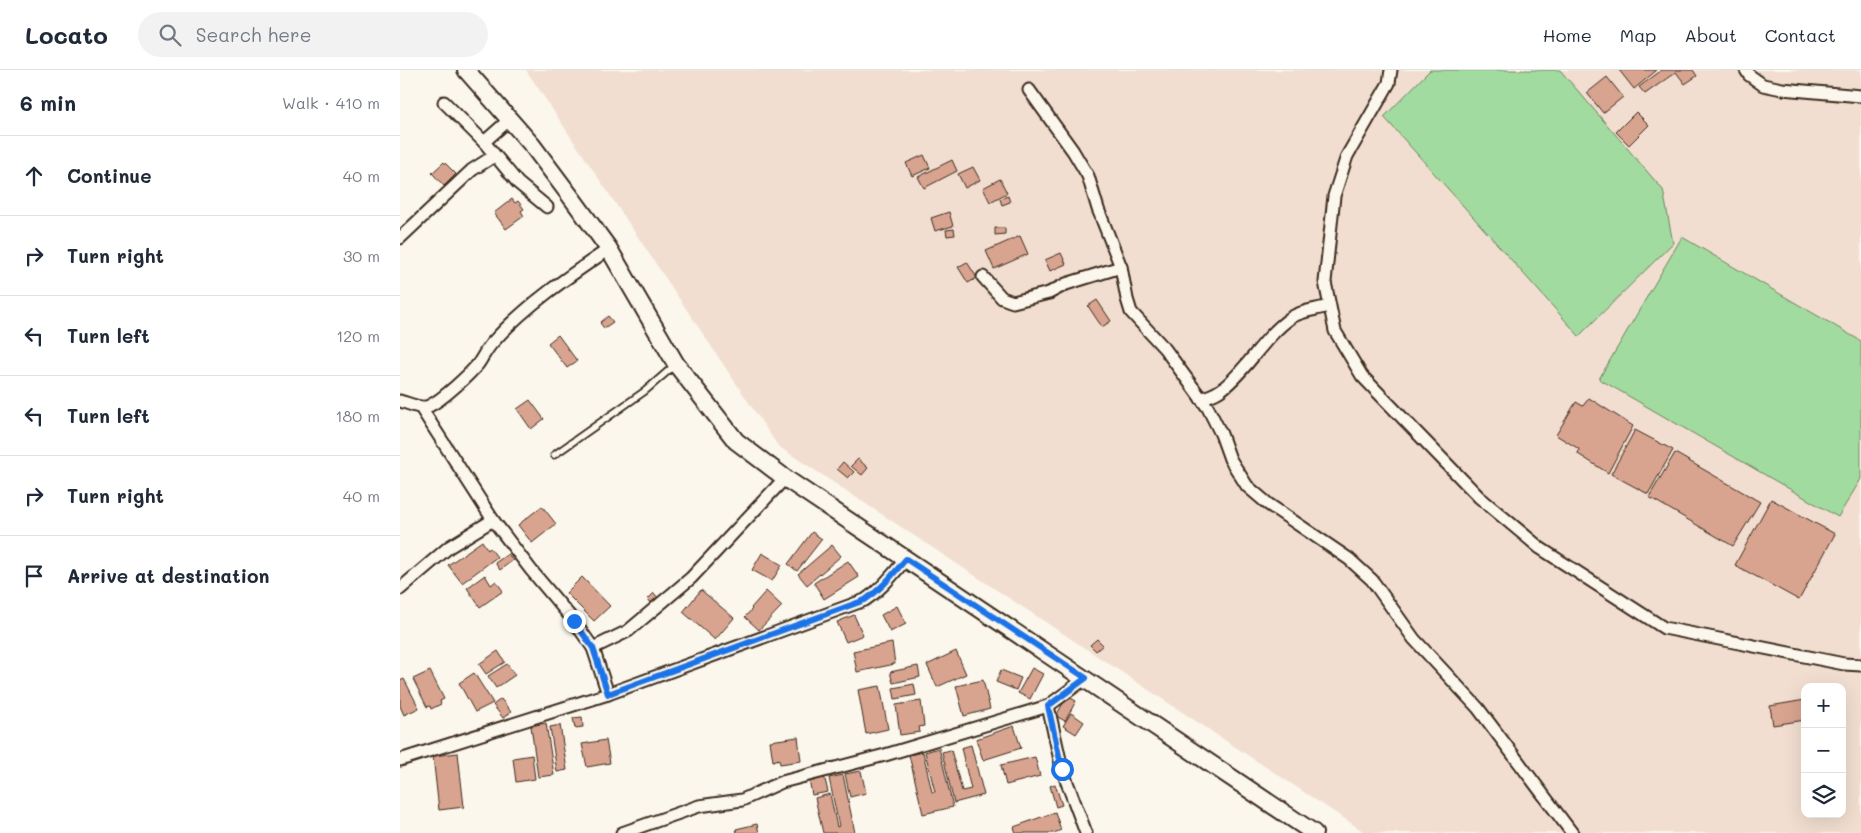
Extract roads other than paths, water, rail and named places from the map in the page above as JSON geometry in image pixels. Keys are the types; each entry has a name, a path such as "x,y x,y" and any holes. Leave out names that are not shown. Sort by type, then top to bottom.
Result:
{"street":[{"path":"466,70 532,145 609,249 676,364 736,441 786,478 1314,833"},
{"path":"1391,70 1389,83 1347,156 1334,196 1325,282 1328,306 1335,331 1362,376 1479,497 1540,548 1664,628 1844,664 1861,665"},
{"path":"1746,70 1749,75 1763,85 1782,89 1861,96"},
{"path":"1029,90 1073,151 1088,176 1098,209 1121,267 1131,312 1165,349 1201,399 1221,434 1230,460 1247,486 1268,504 1349,559 1372,580 1414,639 1478,708 1572,833"},
{"path":"444,102 484,142 518,183 547,207"},
{"path":"484,142 510,119"},
{"path":"400,238 472,170 494,156"},
{"path":"400,401 421,408 429,407 464,380 492,342 558,285 609,249"},
{"path":"983,277 1002,298 1013,302 1050,293 1066,284 1121,267"},
{"path":"1201,399 1221,390 1280,327 1292,318 1301,312 1314,311 1328,306"},
{"path":"421,408 493,520 531,570 574,621 593,648 608,694"},
{"path":"593,648 628,631 691,578 786,478"},
{"path":"400,589 449,547 493,520"},
{"path":"400,760 608,694 865,600 876,593 888,581 906,559"},
{"path":"622,833 699,806 742,800 782,782 885,755 1048,706 1086,678"},
{"path":"1048,706 1062,769 1086,833"}],"lane":[{"path":"554,455 646,391 676,364"}]}
